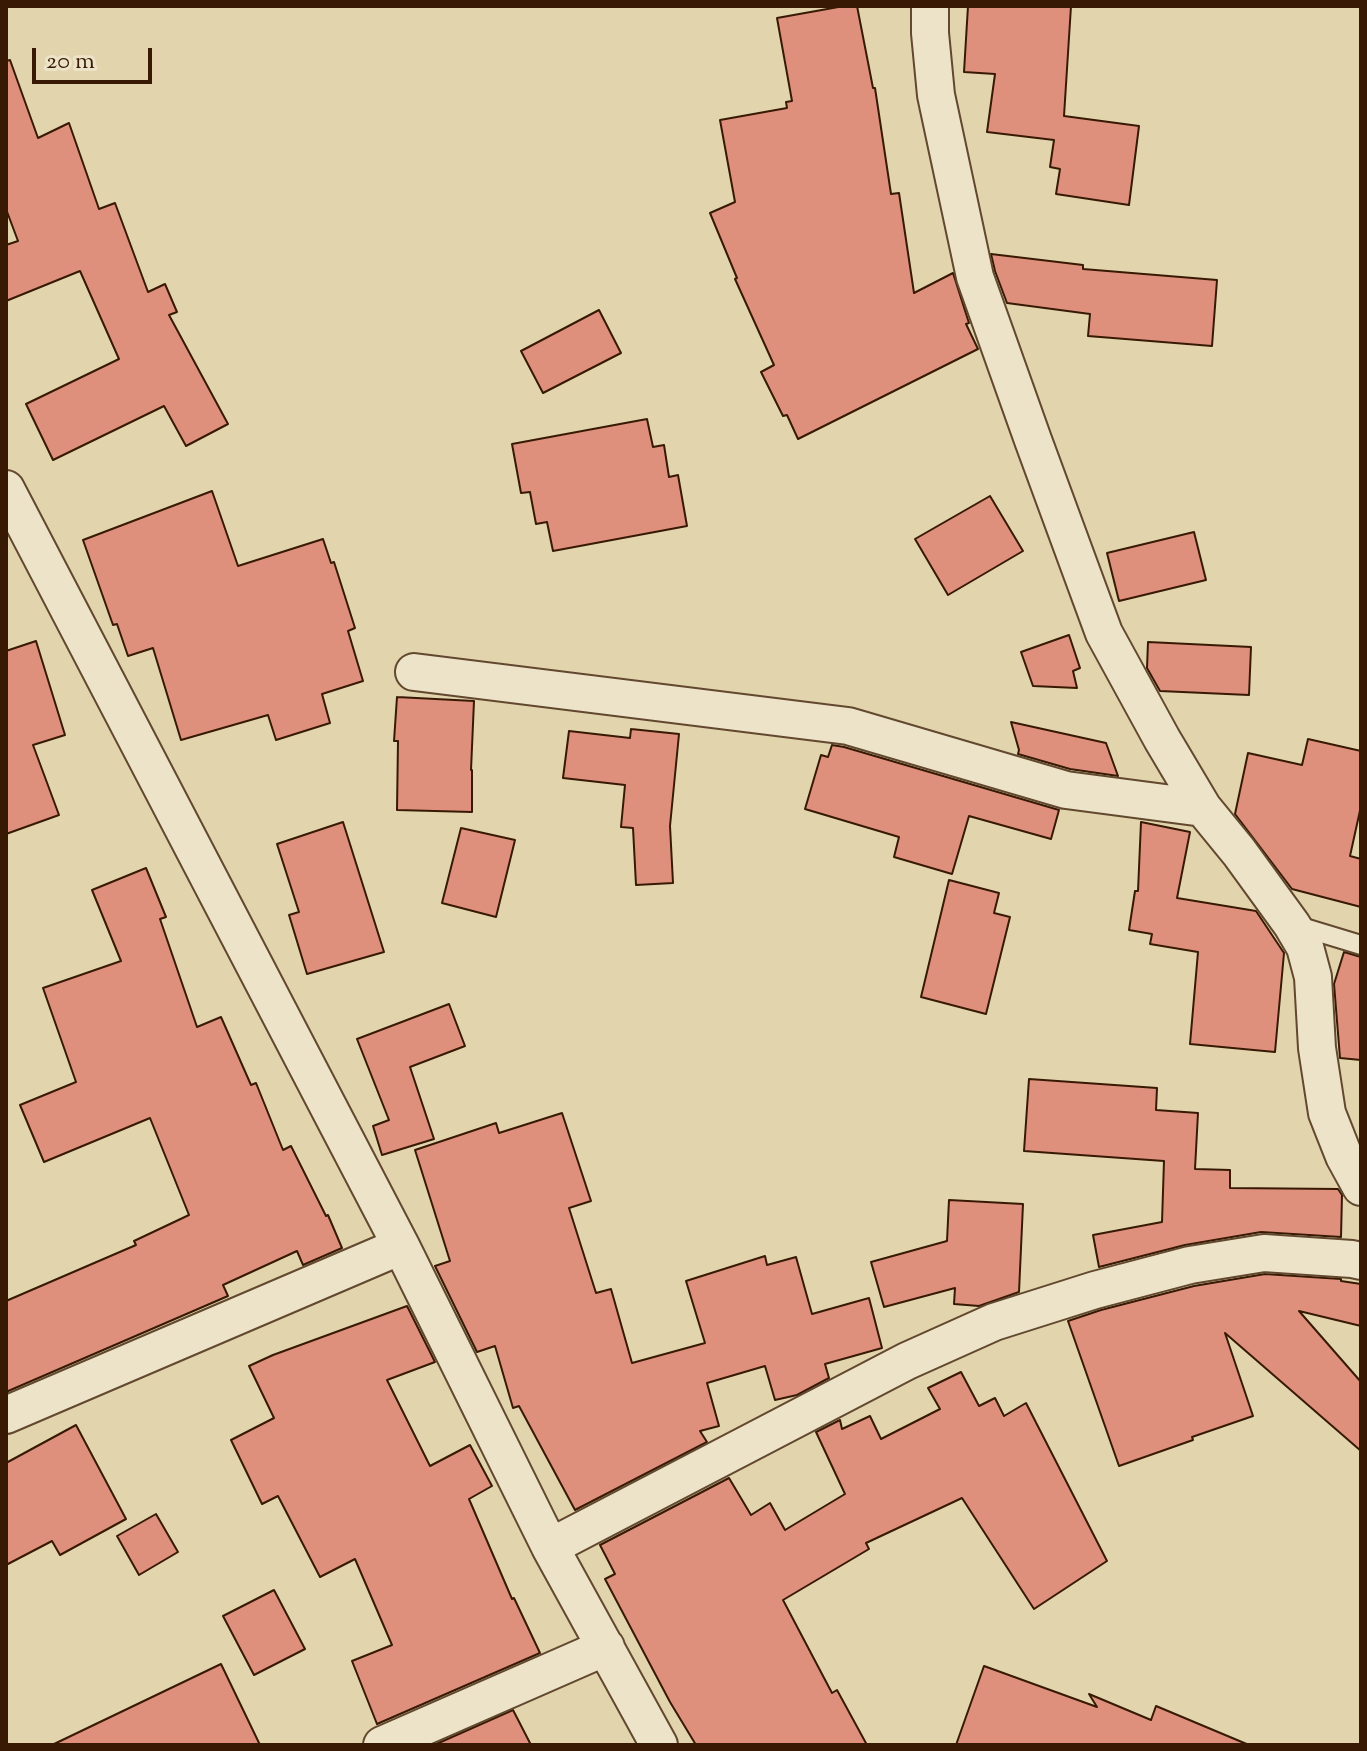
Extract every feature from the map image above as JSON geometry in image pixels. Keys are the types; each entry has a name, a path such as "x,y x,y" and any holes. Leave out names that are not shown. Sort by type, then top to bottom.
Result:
{"street":[{"path":"930,6 936,95 975,277 1104,633 1203,808 1239,852 1305,947 1313,977 1317,1048 1327,1113 1344,1156 1361,1187"},
{"path":"6,489 401,1246 550,1547 659,1745"},
{"path":"414,672 848,726 1066,790 1203,808"},
{"path":"6,1415 401,1246"},
{"path":"550,1547 907,1361 994,1322 1095,1290 1176,1269 1249,1255 1264,1253 1361,1261"},
{"path":"382,1745 606,1647"}],"lane":[{"path":"1292,925 1361,945"}],"building":[{"path":"857,6 875,88 891,194 899,193 914,293 953,273 969,323 966,324 978,349 798,439 761,372 774,365 735,279 710,213 735,202 720,120 787,108 786,102 792,101 777,18"},
{"path":"968,6 1071,6 1064,116 1139,126 1129,205 1056,194 1060,169 1050,167 1054,140 987,132 995,74 964,72"},
{"path":"10,60 38,138 69,123 99,209 115,203 148,292 165,284 177,312 169,315 228,424 186,446 164,406 53,460 26,404 119,359 80,271 6,301 6,245 18,241 6,209 6,61"},
{"path":"991,254 1083,265 1083,269 1217,280 1212,346 1088,336 1090,314 1007,303"},
{"path":"599,310 621,353 543,393 521,351"},
{"path":"647,419 653,447 664,445 669,477 678,475 687,526 553,551 547,522 536,524 530,492 521,493 512,444"},
{"path":"212,491 238,566 323,539 331,563 334,562 355,628 348,631 363,681 322,694 330,723 276,740 268,715 181,740 153,648 128,656 117,624 113,625 83,540"},
{"path":"990,496 1023,551 948,595 915,539"},
{"path":"1194,532 1206,580 1119,601 1107,553"},
{"path":"1069,635 1080,668 1073,671 1077,688 1033,686 1021,652"},
{"path":"36,641 65,735 33,745 59,815 6,834 6,651"},
{"path":"1148,642 1251,647 1249,695 1160,691 1147,668"},
{"path":"397,697 474,701 472,812 397,810 398,741 394,741"},
{"path":"1011,722 1106,743 1118,776 1070,769 1018,754"},
{"path":"631,729 679,734 670,826 673,883 636,885 633,828 621,827 625,785 563,778 569,731 630,738"},
{"path":"1308,739 1361,751 1361,806 1350,856 1361,859 1361,907 1292,889 1235,814 1248,753 1302,765"},
{"path":"832,745 1059,810 1051,839 969,816 952,874 894,857 899,837 805,809 821,755 828,757"},
{"path":"343,822 384,952 307,974 289,915 299,912 277,844"},
{"path":"1141,822 1190,832 1177,898 1256,911 1284,953 1275,1052 1190,1044 1198,952 1150,944 1152,934 1129,930 1135,891 1138,891"},
{"path":"461,828 515,840 496,917 442,903"},
{"path":"146,868 166,917 160,919 197,1027 221,1017 251,1085 256,1083 283,1150 291,1146 342,1248 303,1265 297,1251 223,1285 228,1296 6,1392 6,1301 136,1245 134,1241 189,1215 150,1118 44,1162 20,1105 76,1082 43,988 121,961 92,890"},
{"path":"949,880 999,893 994,913 1010,917 986,1014 921,997"},
{"path":"1344,952 1361,957 1361,1060 1340,1058 1334,984"},
{"path":"449,1004 465,1046 410,1067 434,1139 382,1155 373,1126 389,1120 357,1039"},
{"path":"1029,1079 1157,1088 1156,1110 1198,1113 1195,1169 1230,1170 1230,1188 1338,1189 1342,1195 1341,1237 1261,1232 1185,1245 1099,1267 1093,1235 1162,1222 1164,1161 1024,1151"},
{"path":"562,1113 591,1201 569,1208 596,1293 611,1289 632,1363 705,1343 686,1281 765,1256 767,1265 796,1257 812,1314 869,1298 882,1348 825,1364 829,1378 797,1395 775,1400 765,1366 707,1383 719,1426 700,1431 707,1442 575,1510 519,1406 513,1408 495,1346 477,1352 435,1266 450,1261 415,1150 496,1123 499,1133"},
{"path":"949,1200 1023,1204 1019,1292 979,1306 954,1304 955,1288 884,1307 871,1262 947,1241"},
{"path":"1265,1274 1341,1279 1361,1284 1361,1326 1299,1311 1361,1382 1361,1451 1225,1333 1253,1416 1119,1466 1068,1321 1194,1286"},
{"path":"407,1306 435,1362 387,1380 430,1466 470,1445 492,1486 469,1499 512,1599 540,1653 377,1724 352,1661 392,1645 355,1559 320,1577 278,1496 262,1504 231,1440 274,1418 249,1366"},
{"path":"961,1372 979,1406 995,1398 1004,1416 1026,1403 1107,1561 1034,1609 962,1498 866,1543 869,1549 783,1600 832,1693 837,1690 867,1745 696,1745 605,1579 615,1574 600,1545 729,1478 751,1515 770,1503 785,1530 845,1494 816,1432 840,1420 842,1429 870,1416 881,1439 940,1409 928,1388"},
{"path":"76,1425 126,1519 60,1555 52,1541 6,1565 6,1463"},
{"path":"156,1514 178,1552 139,1575 117,1536"},
{"path":"274,1590 305,1649 254,1675 223,1616"},
{"path":"221,1664 260,1745 52,1745"},
{"path":"984,1666 1097,1707 1089,1694 1151,1720 1156,1706 1249,1745 956,1745"},
{"path":"513,1710 531,1745 434,1745"}]}
